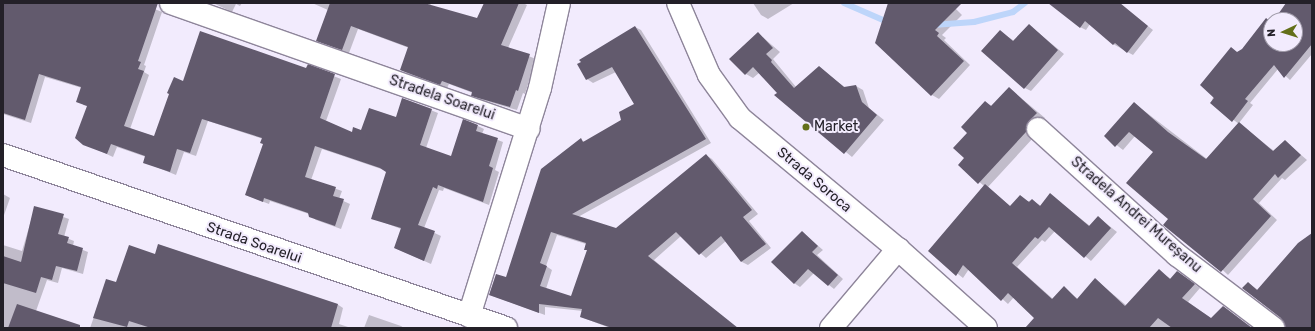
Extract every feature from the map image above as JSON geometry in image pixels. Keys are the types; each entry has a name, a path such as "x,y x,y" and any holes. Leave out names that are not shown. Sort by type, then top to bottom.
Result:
{"street":[{"name":"Stradela Soarelui","path":"171,3 528,129"},
{"path":"469,316 528,129 550,50 559,3"},
{"name":"Strada Soroca","path":"678,3 709,75 740,118 898,249 986,328"},
{"name":"Stradela Andrei Mureșanu","path":"1038,129 1177,255 1273,328"},
{"name":"Strada Soarelui","path":"3,155 506,328"},
{"path":"831,328 898,249"}],"building":[{"path":"3,3 158,3 138,61 141,62 138,69 144,71 124,126 154,136 169,94 167,93 174,77 183,81 200,31 306,68 308,64 335,74 320,118 352,132 353,127 361,130 369,108 396,117 402,98 432,109 420,145 451,156 463,119 478,125 476,131 498,138 489,166 493,168 483,202 438,185 437,189 433,187 418,225 435,231 424,261 394,248 401,228 371,219 386,172 380,168 315,146 305,177 336,187 333,196 344,199 335,226 309,217 308,213 264,198 263,202 245,195 263,144 260,143 262,138 202,119 190,153 177,149 170,172 143,163 145,156 111,144 107,154 83,145 75,138 87,106 76,102 81,87 39,74 25,120 3,113"},
{"path":"330,3 424,3 477,18 484,3 519,3 501,45 530,54 518,91 516,90 510,107 471,96 472,92 442,81 440,85 400,70 408,47 351,26 342,50 316,41"},
{"path":"888,3 962,3 935,30 939,33 937,36 964,61 931,96 875,43"},
{"path":"1048,3 1120,3 1148,26 1127,53 1115,43 1113,45 1085,21 1080,28"},
{"path":"1286,3 1312,3 1312,44 1284,78 1274,65 1245,99 1248,101 1232,122 1210,103 1214,98 1200,85 1231,47 1237,52 1242,49 1263,22 1263,52 1303,52 1303,12 1280,12"},
{"path":"1029,24 1058,50 1024,89 981,51 1000,30 1013,41"},
{"path":"635,26 706,139 572,214 616,228 706,154 752,210 743,217 766,244 741,262 721,236 699,255 676,232 648,256 738,328 612,328 580,317 582,309 539,304 539,313 489,295 496,274 506,277 541,169 581,138 583,142 621,120 619,112 634,104 612,67 586,80 577,64 581,62 579,60","holes":["551,232 586,243 584,250 587,250 571,296 540,286 547,266 540,263"]},
{"path":"758,32 773,48 766,54 772,60 771,62 794,88 819,66 844,87 856,85 862,102 877,115 844,154 774,95 777,93 753,67 745,75 729,59"},
{"path":"1009,87 1037,113 1029,121 1026,132 978,184 958,165 964,158 953,148 967,133 961,127 985,101 991,106"},
{"path":"1134,102 1168,132 1206,159 1239,122 1273,151 1285,140 1301,155 1278,178 1275,174 1253,199 1271,216 1221,272 1163,225 1168,219 1126,183 1153,152 1129,132 1115,147 1104,136"},
{"path":"985,184 1010,206 1020,195 1029,202 1032,199 1040,206 1050,193 1089,226 1098,216 1111,228 1084,258 1049,227 1038,239 1035,237 1012,263 1052,299 1064,286 1077,299 1095,278 1125,306 1159,269 1170,279 1177,271 1195,284 1182,298 1211,318 1223,306 1252,328 1172,328 1158,318 1149,328 1025,328 1034,318 1008,293 1001,301 963,265 956,276 928,251"},
{"path":"34,206 64,214 58,234 69,237 67,243 83,248 77,271 56,266 52,280 41,277 36,293 3,283 3,256 21,262"},
{"path":"802,231 818,246 812,252 838,275 828,286 808,269 794,284 771,262"},
{"path":"1312,233 1312,328 1285,328 1281,318 1242,288 1248,282 1257,290 1298,243"},
{"path":"158,244 338,304 331,328 151,328 129,321 127,327 93,318 106,279 116,282 129,245 155,254"},
{"path":"17,304 80,325 80,328 8,328"}],"waterway":[{"path":"844,3 890,23"},
{"path":"933,25 974,22 1013,12 1025,3"}],"place":[{"name":"Market","path":"806,127"}]}
